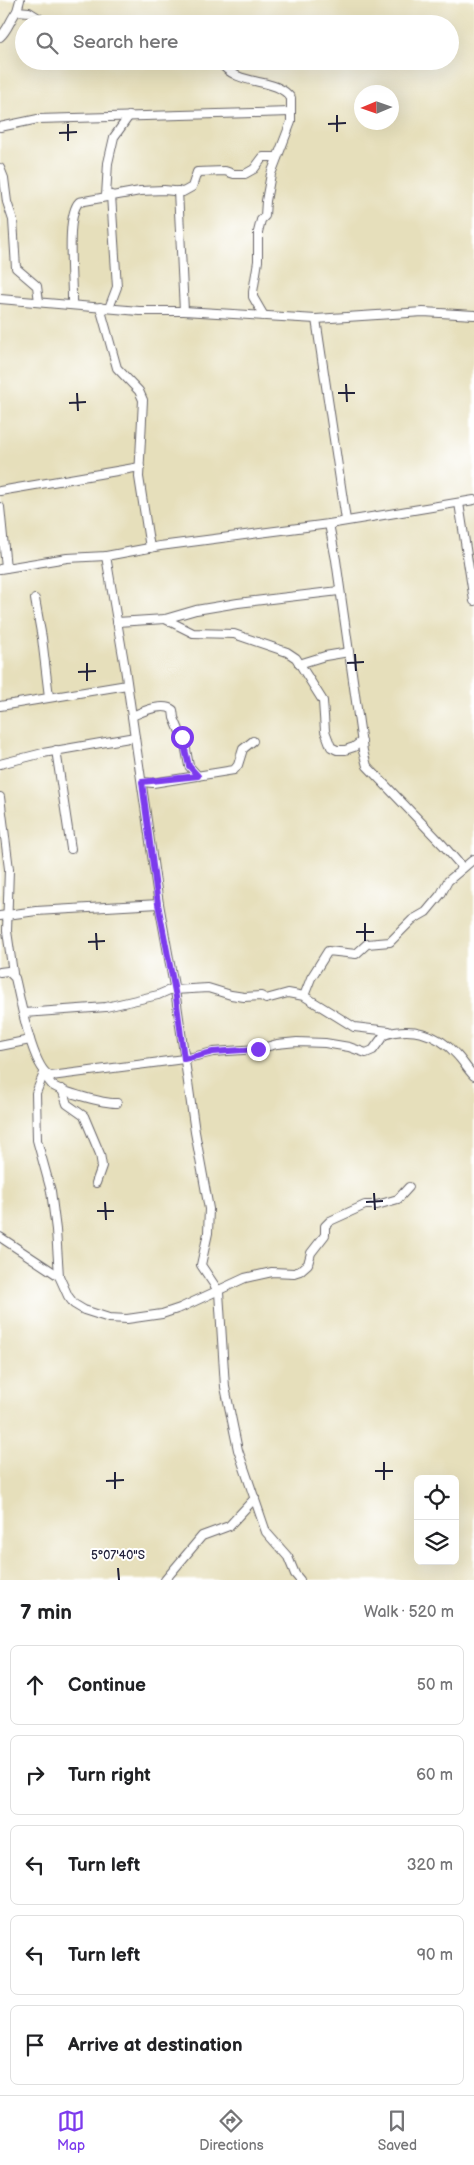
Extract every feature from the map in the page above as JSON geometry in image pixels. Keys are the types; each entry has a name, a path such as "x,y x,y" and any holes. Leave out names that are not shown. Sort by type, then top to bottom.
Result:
{"street":[{"path":"0,37 5,33 11,18 17,12 20,0"},
{"path":"17,12 29,12 34,15"},
{"path":"227,70 231,74 248,80 280,88 290,98 291,122 277,157 266,201 265,216 261,220 258,232 258,261 253,292 264,316"},
{"path":"0,127 38,119 291,112"},
{"path":"109,308 117,287 108,196 108,163 114,137 130,116"},
{"path":"72,304 71,257 74,208 79,202 156,190 183,192 192,187 197,172 225,171 234,174 245,174 254,170 263,157 277,157"},
{"path":"0,168 13,220 16,268 37,286 39,302"},
{"path":"178,192 184,311"},
{"path":"0,299 148,311 184,311 316,319 423,312 474,315"},
{"path":"100,307 118,368 139,391 143,400 140,467 141,493 150,548"},
{"path":"316,319 346,520"},
{"path":"0,492 140,467"},
{"path":"0,507 3,569 67,558 106,556 150,548 329,524 474,500"},
{"path":"459,503 474,601"},
{"path":"329,524 367,766 463,868"},
{"path":"106,556 142,782 158,904 174,989 209,1209 208,1233 201,1264 219,1292 222,1353 227,1396 238,1450 266,1532 288,1557 295,1574 300,1580"},
{"path":"117,622 166,619 196,610 339,591"},
{"path":"34,600 42,638 48,698"},
{"path":"166,619 193,633 234,634 288,652 296,658 323,701 325,731 331,746 337,750 345,750 354,747 362,741"},
{"path":"299,664 317,658 349,652"},
{"path":"0,706 127,685"},
{"path":"132,716 169,707 172,710 185,744 189,766 198,776"},
{"path":"0,764 56,750 135,737"},
{"path":"142,782 198,776 236,769 243,749 253,741"},
{"path":"56,750 71,849"},
{"path":"0,797 2,838 9,869 4,915 13,973 30,1040 45,1074 52,1084 108,1104 117,1103"},
{"path":"304,996 311,978 328,951 356,954 367,944 390,942 412,920 426,912 441,894 448,881 474,859"},
{"path":"4,915 36,911 158,904"},
{"path":"0,972 8,971 13,973"},
{"path":"24,1013 106,1007 158,995 174,989 208,988 244,997 260,996 266,998 288,993 304,996 354,1027 395,1032"},
{"path":"45,1074 55,1077 184,1059 213,1052 258,1049 277,1044 297,1042 325,1043 349,1047 366,1053 373,1050 384,1036 405,1030 435,1038 457,1055 474,1076"},
{"path":"0,1046 30,1040"},
{"path":"45,1074 36,1092 37,1140 51,1191 59,1276 68,1296 74,1304 84,1310 109,1318 127,1319 162,1314 219,1292 245,1278 272,1272 294,1273 300,1271 308,1264 311,1254 325,1234 325,1226 330,1221 358,1207 398,1199 409,1187"},
{"path":"62,1089 67,1104 84,1116 100,1154 102,1166 96,1183"},
{"path":"0,1237 59,1276"},
{"path":"165,1580 202,1536 229,1526 255,1498"}],"route":[{"path":"182,737 189,766 198,776 153,783 142,782 151,839 158,904 176,997 184,1059 199,1057 213,1052 258,1049"}]}
